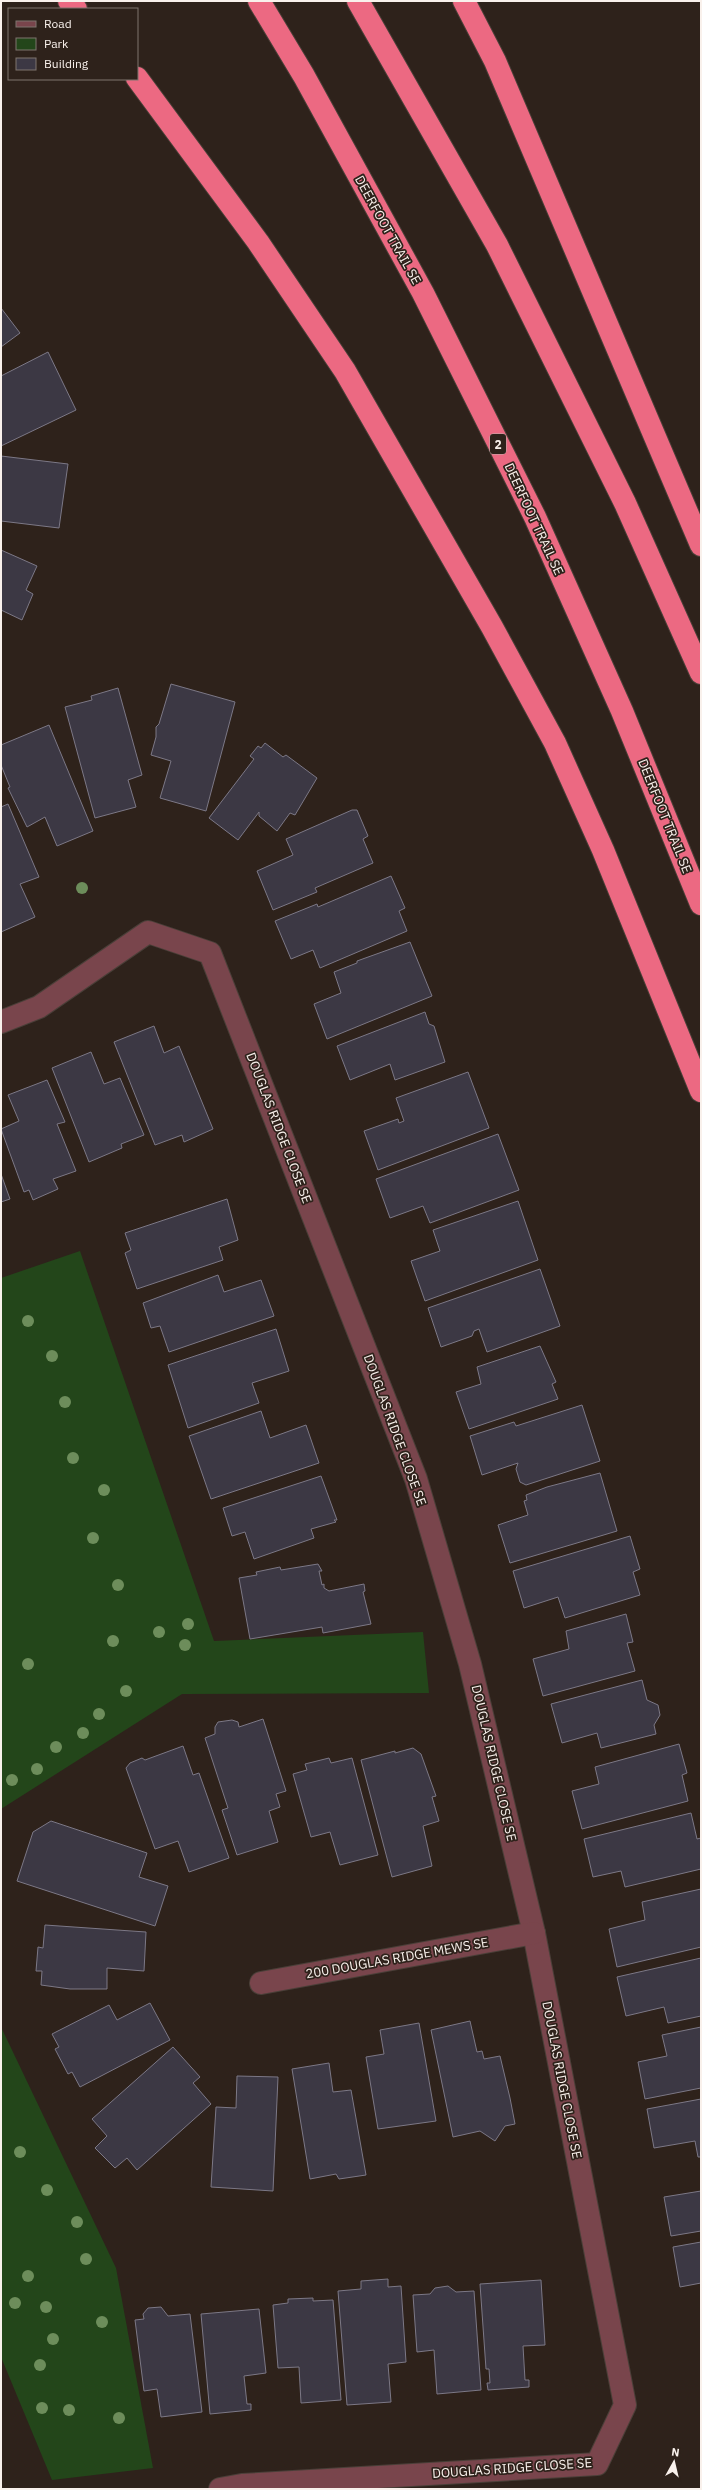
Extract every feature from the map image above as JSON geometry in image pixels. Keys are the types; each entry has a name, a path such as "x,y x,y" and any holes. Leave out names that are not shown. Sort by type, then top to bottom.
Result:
{"highway":[{"name":"DEERFOOT TRAIL SE","path":"259,1 304,76 423,293 535,517 622,711 701,904"},
{"path":"358,1 497,245 625,503 701,673"},
{"path":"464,1 494,61 701,545"},
{"path":"138,79 258,242 345,371 492,627 555,743 603,850 701,1092"}],"street":[{"name":"DOUGLAS RIDGE CLOSE SE","path":"1,1022 39,1007 148,932 210,953 416,1479 470,1664 534,1933 624,2405 597,2464 242,2485 220,2489"},
{"name":"200 DOUGLAS RIDGE MEWS SE","path":"260,1983 534,1933"}],"green space":[{"path":"80,1251 214,1641 423,1632 429,1693 182,1694 1,1809 1,1278"},
{"path":"1,2027 116,2268 153,2468 52,2480 1,2357"}],"building":[{"path":"1,308 20,333 1,347"},
{"path":"48,352 76,410 1,446 1,376"},
{"path":"1,456 68,464 59,528 1,521"},
{"path":"1,550 37,566 26,590 33,594 22,620 1,610"},
{"path":"171,684 235,702 206,811 160,798 171,761 151,755 156,737 156,727 159,724"},
{"path":"118,688 142,775 128,780 136,807 95,818 65,707 92,700 91,696"},
{"path":"49,725 93,831 57,846 45,817 27,827 8,788 10,787 1,765 1,745"},
{"path":"265,743 283,757 286,755 317,778 295,815 290,813 277,831 259,816 259,812 238,840 209,818 254,759 250,756 258,746 261,748"},
{"path":"8,804 39,877 20,884 35,917 1,932 1,807"},
{"path":"352,810 357,810 368,836 363,839 373,863 315,888 317,892 273,910 257,871 293,855 286,839"},
{"path":"391,876 405,908 399,911 407,931 320,968 313,950 291,959 275,921 317,904 318,907"},
{"path":"410,942 432,996 327,1039 314,1004 341,993 334,972 357,963 357,961"},
{"path":"425,1012 429,1024 434,1026 445,1062 395,1080 390,1064 350,1080 337,1046"},
{"path":"154,1026 164,1053 179,1046 213,1129 184,1142 182,1135 155,1145 114,1042"},
{"path":"91,1052 104,1084 120,1078 144,1135 121,1144 122,1148 89,1162 52,1068"},
{"path":"468,1072 489,1128 378,1170 364,1131 398,1119 399,1123 404,1121 396,1098"},
{"path":"47,1080 65,1122 57,1124 76,1171 53,1179 58,1189 33,1200 29,1190 24,1192 1,1129 19,1121 8,1095"},
{"path":"498,1134 519,1190 430,1223 423,1206 390,1218 376,1179"},
{"path":"1,1174 10,1199 1,1202"},
{"path":"227,1199 238,1240 219,1247 223,1260 137,1289 125,1253 131,1250 125,1233"},
{"path":"518,1201 538,1260 425,1301 411,1261 440,1251 433,1230"},
{"path":"540,1269 560,1326 487,1352 479,1329 474,1331 472,1336 441,1347 428,1308"},
{"path":"218,1275 224,1292 261,1280 274,1316 169,1352 160,1326 151,1328 143,1303"},
{"path":"276,1329 289,1371 252,1383 259,1403 188,1428 168,1365"},
{"path":"540,1346 556,1382 552,1384 558,1399 469,1429 456,1392 481,1384 477,1367"},
{"path":"582,1405 600,1461 526,1485 520,1482 516,1469 518,1463 482,1475 470,1436 514,1422 516,1426"},
{"path":"261,1411 270,1438 306,1425 319,1463 211,1499 189,1436"},
{"path":"600,1473 617,1531 510,1563 498,1525 528,1515 524,1501 527,1500 526,1495 547,1487"},
{"path":"321,1476 337,1520 334,1520 336,1522 311,1529 314,1538 254,1559 245,1532 232,1536 223,1508"},
{"path":"630,1536 640,1569 633,1572 640,1595 565,1618 558,1597 524,1608 513,1571"},
{"path":"318,1564 322,1571 319,1571 322,1585 324,1584 324,1588 329,1591 364,1584 365,1591 363,1592 371,1624 323,1633 322,1627 250,1639 239,1578 257,1575 256,1572 280,1567 281,1570"},
{"path":"626,1614 633,1642 627,1643 635,1671 543,1696 533,1659 569,1649 566,1631"},
{"path":"642,1680 647,1700 658,1705 660,1715 654,1725 656,1734 601,1748 597,1733 562,1743 551,1704"},
{"path":"263,1719 286,1791 276,1794 280,1807 269,1811 278,1842 237,1855 222,1810 228,1808 205,1738 215,1734 215,1727 218,1722 232,1720 238,1722 239,1727"},
{"path":"679,1744 687,1773 682,1775 688,1801 582,1829 572,1791 599,1784 595,1767"},
{"path":"183,1746 193,1775 199,1773 229,1858 189,1872 178,1841 155,1849 126,1768 130,1763 142,1758 145,1760"},
{"path":"413,1748 421,1754 436,1796 432,1797 439,1821 423,1826 432,1866 392,1877 361,1760"},
{"path":"329,1758 331,1763 352,1758 378,1855 340,1865 330,1832 311,1837 293,1774 307,1770 305,1764"},
{"path":"691,1813 697,1839 701,1838 701,1869 625,1887 621,1871 593,1877 584,1839"},
{"path":"51,1821 147,1853 139,1877 168,1886 155,1926 17,1881 33,1832"},
{"path":"701,1889 701,1947 617,1967 609,1929 645,1920 642,1902"},
{"path":"45,1925 146,1932 144,1971 107,1968 107,1989 70,1989 41,1985 42,1971 36,1971 38,1947 43,1948"},
{"path":"701,1958 701,2016 668,2023 664,2007 626,2016 617,1977"},
{"path":"150,2003 170,2040 80,2087 72,2072 68,2074 55,2049 59,2047 52,2034 109,2005 117,2020"},
{"path":"470,2021 477,2052 482,2051 484,2059 500,2056 510,2098 515,2124 505,2126 495,2141 480,2131 453,2137 431,2030"},
{"path":"419,2023 436,2121 378,2129 366,2057 384,2054 380,2030"},
{"path":"701,2027 701,2088 645,2099 638,2062 667,2056 662,2035"},
{"path":"173,2047 200,2077 193,2083 211,2104 137,2170 127,2158 115,2168 95,2148 107,2136 92,2119"},
{"path":"329,2063 333,2092 351,2090 366,2175 339,2179 336,2174 310,2179 292,2069"},
{"path":"237,2076 278,2077 273,2191 211,2187 216,2107 236,2108"},
{"path":"701,2099 701,2157 698,2157 695,2141 654,2148 647,2109"},
{"path":"701,2191 701,2231 671,2236 664,2197"},
{"path":"701,2242 701,2283 680,2287 673,2247"},
{"path":"388,2279 388,2287 401,2286 406,2362 388,2364 391,2402 347,2405 338,2291 361,2289 361,2281"},
{"path":"541,2280 545,2345 523,2346 525,2380 529,2380 529,2387 488,2390 487,2383 490,2383 489,2369 486,2369 480,2284"},
{"path":"448,2286 456,2292 474,2291 481,2390 437,2394 434,2350 417,2352 413,2295 430,2294 435,2288"},
{"path":"313,2298 313,2301 333,2300 341,2400 301,2403 299,2367 278,2368 273,2305 288,2303 288,2299"},
{"path":"161,2307 168,2316 190,2314 202,2412 161,2417 157,2389 144,2391 135,2320 144,2319 143,2314 148,2308"},
{"path":"259,2309 266,2373 244,2376 247,2404 251,2404 251,2410 210,2414 201,2314"}]}
